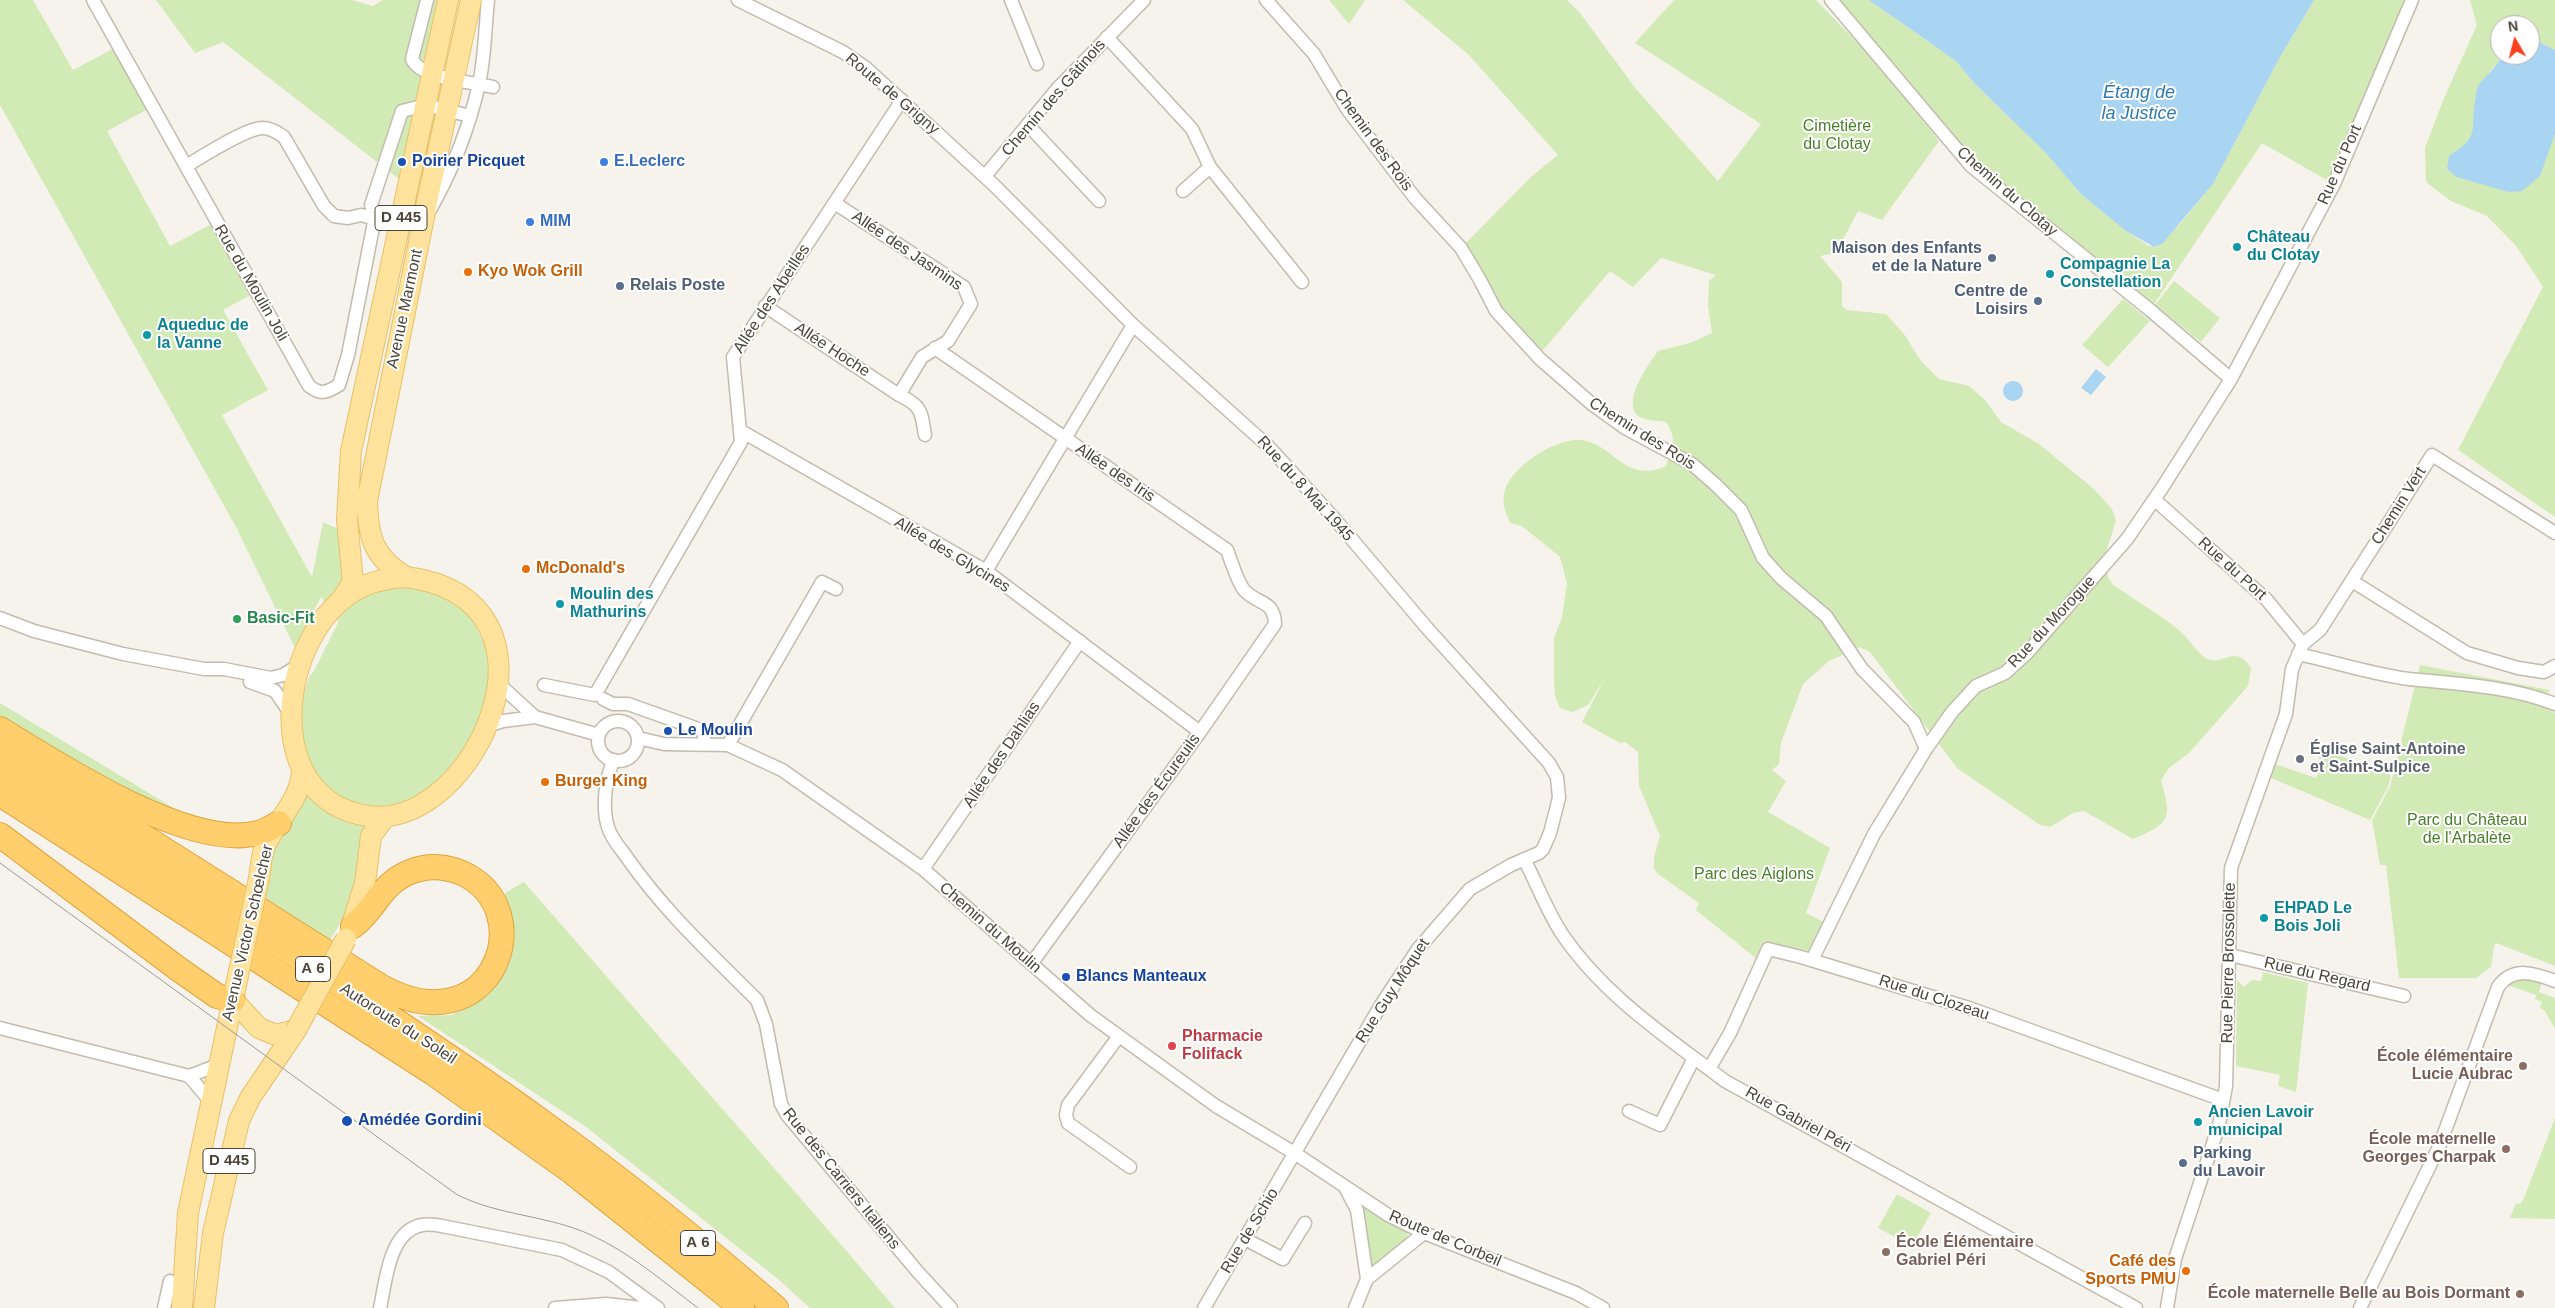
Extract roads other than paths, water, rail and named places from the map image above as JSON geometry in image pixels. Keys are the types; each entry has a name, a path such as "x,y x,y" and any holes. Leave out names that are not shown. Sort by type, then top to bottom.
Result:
{"highway":[{"path":"0,729 148,813 180,825 229,834 246,835 259,833 279,823"},
{"path":"0,746 400,996 432,1002 463,996 475,989 487,978 495,965 499,951 500,920 490,897 471,878 442,868 420,869 396,879 375,899 364,918 349,932"},
{"name":"Autoroute du Soleil","path":"0,768 449,1057 549,1127 619,1180 776,1308"},
{"name":"Autoroute du Soleil","path":"0,794 433,1073 572,1172 742,1308"},
{"path":"0,835 216,996 235,993"}],"main road":[{"name":"Avenue Marmont","path":"445,71 448,0"},
{"name":"Avenue Marmont","path":"445,71 457,0"},
{"name":"Avenue Marmont","path":"348,488 445,71 464,0"},
{"name":"Avenue Marmont","path":"445,71 472,0"},
{"name":"Avenue Marmont","path":"339,602 352,582 347,520 348,488 351,451 363,390 399,225 435,114"},
{"name":"Avenue Marmont","path":"367,501 422,225 435,114"},
{"name":"Avenue Marmont","path":"406,577 382,560 369,528 365,480 367,447 435,114"},
{"path":"406,577 449,589 473,606 488,626 495,644 499,684 487,726 463,766 444,786 413,809 385,817 357,814 334,804 309,782 302,771 295,752 292,716 301,664 315,634 339,602 354,591 367,585 389,578 406,577"},
{"name":"Avenue Victor Schœlcher","path":"210,1102 235,993 265,845 299,791 302,771"},
{"name":"D 445","path":"204,1308 212,1233 239,1121 250,1098 296,1030 349,932 365,883 371,836 385,817"},
{"path":"235,993 259,1028 276,1035 296,1030"},
{"name":"D 445","path":"182,1308 177,1275 210,1102"}],"street":[{"name":"Rue du Moulin Joli","path":"93,0 309,386 318,393 326,392 339,385 348,355 375,217"},
{"path":"427,0 412,59 418,68 445,71 479,84 493,87"},
{"path":"422,225 447,180 470,116 479,84 488,0"},
{"name":"Route de Grigny","path":"738,0 843,52 866,68 962,154"},
{"path":"1012,0 1037,64"},
{"name":"Chemin des Gâtinois","path":"985,176 1058,88 1144,0"},
{"name":"Chemin des Rois","path":"1266,0 1314,54 1347,109 1415,198 1461,248 1496,311 1540,359 1593,405 1625,428 1692,464 1741,510 1763,558 1781,578 1826,616 1862,669 1914,722 1926,749"},
{"name":"Chemin du Clotay","path":"1831,0 1971,166 2150,310 2231,379"},
{"name":"Rue du Port","path":"2231,379 2334,184 2412,0"},
{"path":"1107,37 1192,129 1210,167 1302,282"},
{"name":"Allée des Abeilles","path":"599,697 741,442 733,357 765,306 836,204 902,100"},
{"path":"375,217 371,205 402,111 470,116"},
{"path":"1028,125 1099,202"},
{"path":"186,166 249,132 263,128 276,131 284,137 324,206 334,216 375,217 399,225"},
{"name":"Rue du 8 Mai 1945","path":"962,154 1133,325 1268,446 1333,517 1427,628 1549,763 1559,785 1556,812 1543,849 1524,860"},
{"path":"1183,191 1210,167"},
{"name":"Allée des Jasmins","path":"836,204 964,287 971,304 948,341 935,348"},
{"name":"Allée Hoche","path":"765,306 899,395 914,402 920,410 925,435"},
{"path":"986,571 1133,325"},
{"path":"899,395 922,357 935,348"},
{"name":"Allée des Iris","path":"935,348 1227,550 1244,590 1271,608 1275,615"},
{"name":"Rue du Morogue","path":"1812,960 1874,834 1926,749 1952,712 1976,686 2005,673 2027,653 2057,622 2127,539 2155,500 2231,379"},
{"name":"Allée des Glycines","path":"741,431 986,571 1200,732"},
{"name":"Chemin Vert","path":"2300,649 2320,630 2432,455 2555,532"},
{"name":"Rue du Port","path":"2155,500 2266,599 2300,649"},
{"path":"2352,581 2474,656 2518,668 2544,672 2555,666"},
{"path":"638,738 664,744 728,745 822,582 836,589"},
{"name":"Allée des Écureuils","path":"1031,964 1200,732 1275,624 1275,615"},
{"path":"0,618 34,630 123,654 204,669 224,669 270,678 283,675 301,664"},
{"name":"Allée des Dahlias","path":"923,869 1080,641"},
{"path":"2300,649 2373,673 2536,696 2555,704"},
{"name":"Rue Pierre Brossolette","path":"2167,1308 2175,1259 2216,1133 2226,1086 2231,868 2286,714 2292,668 2300,649"},
{"path":"204,669 218,675 269,687 280,697 292,716"},
{"path":"499,684 535,717"},
{"path":"544,685 599,697 613,704 628,704 704,731 704,745"},
{"path":"487,726 503,721 535,717 599,735"},
{"path":"620,721 632,726 638,738 636,750 626,758 614,760 608,758 600,748 599,735 607,724 620,721"},
{"name":"Chemin du Moulin","path":"728,745 782,770 824,797 923,869 1031,964 1119,1036 1216,1106 1296,1154"},
{"name":"Rue des Carriers Italiens","path":"614,760 608,784 605,812 608,829 649,890 757,1000 766,1024 781,1104 787,1115 917,1271 951,1308"},
{"name":"Rue Gabriel Péri","path":"1524,860 1555,922 1578,954 1622,1000 1725,1081 2136,1308"},
{"name":"Rue Guy Môquet","path":"1296,1154 1380,1005 1418,949 1470,889 1524,860"},
{"name":"Rue du Clozeau","path":"1709,1069 1730,1033 1768,949 1812,960 1969,1008 2223,1100"},
{"name":"Rue du Regard","path":"2230,955 2404,996"},
{"path":"2360,1308 2439,1147 2498,987 2510,975 2528,972 2555,981"},
{"path":"0,1028 189,1076 218,1065"},
{"path":"1119,1036 1068,1105 1066,1115 1068,1123 1130,1167"},
{"path":"1629,1111 1660,1125 1694,1058"},
{"path":"189,1076 210,1102"},
{"name":"Route de Corbeil","path":"1296,1154 1388,1215 1424,1233 1576,1293 1603,1308"},
{"name":"Rue de Schio","path":"1204,1308 1296,1154"},
{"path":"1345,1187 1357,1210 1367,1278"},
{"path":"1245,1239 1283,1259 1305,1223"},
{"path":"380,1308 391,1259 402,1235 423,1225 442,1226 562,1250 609,1272 658,1308"},
{"path":"1355,1308 1367,1278 1424,1233"},
{"path":"164,1308 177,1275"},
{"path":"554,1308 606,1304 642,1308"},
{"path":"647,1308 658,1308"}],"water":[{"name":"Étang de la Justice","path":"1869,0 2314,0 2280,57 2213,184 2162,244 2154,247 2126,231 2082,195 2044,151 1974,83 1956,61"},
{"path":"2540,42 2555,50 2555,134 2540,176 2522,191 2508,192 2457,177 2447,169 2449,156 2470,138 2476,91 2484,78 2496,65 2540,65"},
{"path":"2096,369 2106,377 2091,395 2081,388"},
{"path":"2013,381 2020,384 2023,391 2020,398 2013,401 2006,398 2003,391 2006,384"}],"tram line":[{"path":"0,863 456,1194 489,1207 558,1223 591,1235 633,1259 698,1308"}],"place":[{"name":"Poirier Picquet","path":"402,162"},
{"name":"E.Leclerc","path":"604,162"},
{"name":"MIM","path":"530,222"},
{"name":"Château du Clotay","path":"2237,247"},
{"name":"Maison des Enfants et de la Nature","path":"1992,258"},
{"name":"Kyo Wok Grill","path":"468,272"},
{"name":"Compagnie La Constellation","path":"2050,274"},
{"name":"Relais Poste","path":"620,286"},
{"name":"Centre de Loisirs","path":"2038,301"},
{"name":"Aqueduc de la Vanne","path":"147,335"},
{"name":"McDonald's","path":"526,569"},
{"name":"Moulin des Mathurins","path":"560,604"},
{"name":"Basic-Fit","path":"237,619"},
{"name":"Le Moulin","path":"668,731"},
{"name":"Église Saint-Antoine et Saint-Sulpice","path":"2300,759"},
{"name":"Burger King","path":"545,782"},
{"name":"EHPAD Le Bois Joli","path":"2264,918"},
{"name":"Blancs Manteaux","path":"1066,977"},
{"name":"Pharmacie Folifack","path":"1172,1046"},
{"name":"École élémentaire Lucie Aubrac","path":"2523,1066"},
{"name":"Amédée Gordini","path":"347,1121"},
{"name":"Ancien Lavoir municipal","path":"2198,1122"},
{"name":"École maternelle Georges Charpak","path":"2506,1149"},
{"name":"Parking du Lavoir","path":"2183,1163"},
{"name":"École Élémentaire Gabriel Péri","path":"1886,1252"},
{"name":"Café des Sports PMU","path":"2186,1271"},
{"name":"École maternelle Belle au Bois Dormant","path":"2520,1294"}],"park label":[{"name":"Cimetière du Clotay","path":"1837,136"},
{"name":"Parc du Château de l'Arbalète","path":"2467,830"},
{"name":"Parc des Aiglons","path":"1754,875"}]}
